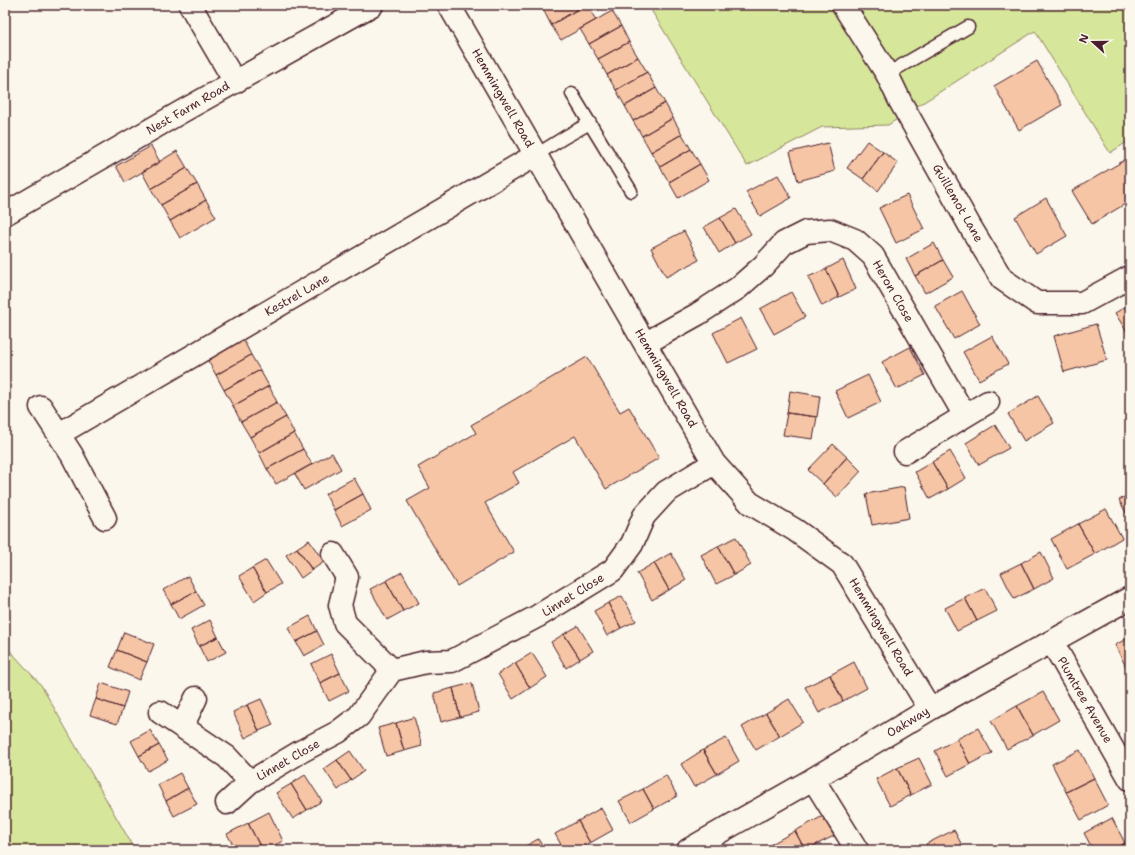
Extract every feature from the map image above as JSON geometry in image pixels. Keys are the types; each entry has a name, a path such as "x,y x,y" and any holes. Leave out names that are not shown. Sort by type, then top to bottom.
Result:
{"street":[{"path":"190,5 235,82"},
{"name":"Nest Farm Road","path":"5,214 181,112 372,5"},
{"name":"Hemmingwell Road","path":"449,5 646,343 714,463 750,503 795,530 842,564 930,709"},
{"name":"Guillemot Lane","path":"843,5 887,74 900,101 971,228 1002,279 1037,303 1082,302 1130,277"},
{"name":"Kestrel Lane","path":"58,434 536,155"},
{"name":"Heron Close","path":"646,343 698,314 738,288 763,266 784,243 806,232 830,230 855,240 874,256 964,416"},
{"path":"905,452 988,402"},
{"path":"41,407 72,455 105,518"},
{"name":"Linnet Close","path":"227,803 250,782 300,752 338,732 359,716 392,670 426,662 452,661 538,616 613,570 632,544 644,516 666,492 714,463"},
{"path":"333,554 346,577 340,605 345,623 392,670"},
{"name":"Oakway","path":"688,850 813,779 930,709 1130,598"},
{"name":"Plumtree Avenue","path":"1052,642 1130,779"},
{"path":"182,727 196,698"},
{"name":"Linnet Close","path":"160,712 227,757 250,782"},
{"path":"813,779 857,850"}],"lane":[{"path":"887,74 968,27"},
{"path":"572,94 631,192"},
{"path":"536,155 564,137 590,123"}],"green space":[{"path":"648,5 1130,5 1130,140 1110,153 1035,31 888,125 822,127 747,166"},
{"path":"5,645 41,685 135,850 5,850"}],"building":[{"path":"549,5 585,5 551,25 543,9"},
{"path":"587,5 596,20 561,40 551,25"},
{"path":"612,11 621,26 589,44 580,29"},
{"path":"621,26 629,42 598,59 589,44"},
{"path":"629,42 638,57 607,75 598,59"},
{"path":"638,57 647,72 616,90 607,75"},
{"path":"1037,61 1062,105 1019,130 994,86"},
{"path":"647,72 656,88 625,106 616,90"},
{"path":"656,88 665,103 633,121 625,106"},
{"path":"665,103 673,118 642,136 633,121"},
{"path":"673,118 682,134 651,152 642,136"},
{"path":"682,134 691,149 660,167 651,152"},
{"path":"867,141 883,152 863,179 847,168"},
{"path":"828,143 835,171 798,181 790,152"},
{"path":"151,146 160,162 125,182 116,166"},
{"path":"691,149 700,164 669,182 660,167"},
{"path":"177,151 187,168 151,189 142,172"},
{"path":"883,152 898,163 878,191 863,179"},
{"path":"1130,157 1130,201 1092,224 1072,191"},
{"path":"700,164 709,180 678,198 669,182"},
{"path":"187,168 197,184 161,205 151,189"},
{"path":"778,175 791,198 760,216 746,192"},
{"path":"197,184 206,200 170,221 161,205"},
{"path":"907,195 924,229 896,243 879,208"},
{"path":"1046,198 1067,236 1036,254 1015,217"},
{"path":"206,200 216,217 180,238 170,221"},
{"path":"736,209 751,234 735,243 720,218"},
{"path":"720,218 735,243 719,253 704,227"},
{"path":"684,231 699,260 666,277 651,248"},
{"path":"934,243 943,260 915,276 906,259"},
{"path":"843,260 856,289 839,297 826,269"},
{"path":"943,260 953,277 925,293 915,276"},
{"path":"826,269 839,297 822,306 808,277"},
{"path":"962,291 980,324 954,339 935,306"},
{"path":"791,292 805,317 774,334 760,309"},
{"path":"1130,304 1130,337 1115,313"},
{"path":"741,318 757,349 728,363 713,333"},
{"path":"1096,324 1107,360 1064,372 1054,336"},
{"path":"992,336 1008,364 979,380 963,352"},
{"path":"243,339 251,355 216,375 207,359"},
{"path":"910,347 925,375 897,389 882,362"},
{"path":"251,355 260,370 224,390 216,375"},
{"path":"587,357 620,412 629,407 659,458 606,489 575,436 513,472 519,483 485,503 514,552 457,586 407,501 430,488 418,467 476,433 471,425"},
{"path":"260,370 269,386 233,406 224,390"},
{"path":"868,375 881,402 848,418 835,391"},
{"path":"269,386 277,402 241,422 233,406"},
{"path":"790,391 820,396 817,417 787,413"},
{"path":"1038,396 1054,423 1024,441 1008,414"},
{"path":"277,402 286,417 250,437 241,422"},
{"path":"787,413 817,417 813,439 783,435"},
{"path":"286,417 294,433 259,453 250,437"},
{"path":"995,425 1009,448 979,465 966,443"},
{"path":"294,433 303,449 267,469 259,453"},
{"path":"833,444 847,457 823,484 808,470"},
{"path":"303,449 312,464 276,484 267,469"},
{"path":"950,451 966,478 948,489 932,462"},
{"path":"332,453 341,469 304,490 295,474"},
{"path":"847,457 861,471 837,497 823,484"},
{"path":"932,462 948,489 930,499 915,472"},
{"path":"354,478 363,494 334,510 325,494"},
{"path":"904,487 909,518 872,525 866,494"},
{"path":"363,494 371,510 342,526 334,510"},
{"path":"1130,494 1130,520 1119,500"},
{"path":"1106,509 1122,538 1095,554 1078,524"},
{"path":"1078,524 1095,554 1067,569 1051,539"},
{"path":"736,537 751,565 734,575 718,546"},
{"path":"309,540 324,562 312,570 297,548"},
{"path":"718,546 734,575 716,584 701,555"},
{"path":"297,548 312,570 301,578 286,555"},
{"path":"1041,552 1054,578 1034,589 1021,563"},
{"path":"671,553 686,580 669,590 654,563"},
{"path":"266,560 281,584 267,592 252,568"},
{"path":"654,563 669,590 652,600 637,573"},
{"path":"1021,563 1034,589 1014,599 1001,573"},
{"path":"252,568 267,592 254,601 239,576"},
{"path":"402,572 419,603 403,611 386,581"},
{"path":"188,576 196,591 171,604 163,590"},
{"path":"386,581 403,611 387,620 370,589"},
{"path":"985,588 997,611 977,621 965,598"},
{"path":"196,591 204,605 179,619 171,604"},
{"path":"622,596 636,621 621,628 608,603"},
{"path":"965,598 977,621 957,631 945,608"},
{"path":"608,603 621,628 607,636 594,611"},
{"path":"310,616 317,631 296,642 288,628"},
{"path":"210,620 218,637 199,646 191,630"},
{"path":"578,626 593,651 580,659 564,634"},
{"path":"317,631 324,645 304,656 296,642"},
{"path":"124,632 154,644 147,662 117,650"},
{"path":"564,634 580,659 566,668 551,642"},
{"path":"218,637 226,652 207,662 199,646"},
{"path":"1130,637 1130,675 1115,645"},
{"path":"117,650 147,662 139,680 110,667"},
{"path":"532,653 547,677 530,688 515,663"},
{"path":"331,654 340,673 320,683 311,664"},
{"path":"854,662 867,688 843,701 830,675"},
{"path":"515,663 530,688 513,699 498,674"},
{"path":"340,673 349,691 329,701 320,683"},
{"path":"830,675 843,701 819,713 805,687"},
{"path":"101,683 128,692 123,708 96,699"},
{"path":"472,683 479,712 460,717 453,688"},
{"path":"453,688 460,717 441,722 434,693"},
{"path":"1043,692 1059,720 1033,735 1017,706"},
{"path":"96,699 123,708 117,724 90,715"},
{"path":"261,699 273,725 259,731 247,705"},
{"path":"789,699 803,722 780,736 766,713"},
{"path":"247,705 259,731 245,738 233,712"},
{"path":"1017,706 1033,735 1007,749 991,721"},
{"path":"766,713 780,736 756,750 742,727"},
{"path":"414,717 422,746 404,751 396,723"},
{"path":"396,723 404,751 386,756 378,728"},
{"path":"978,728 992,753 970,764 957,739"},
{"path":"150,730 159,745 139,756 131,741"},
{"path":"726,738 739,761 717,774 703,750"},
{"path":"957,739 970,764 948,776 935,751"},
{"path":"159,745 168,760 148,771 139,756"},
{"path":"703,750 717,774 694,787 681,764"},
{"path":"1080,750 1094,778 1066,792 1052,764"},
{"path":"350,751 364,771 351,780 337,760"},
{"path":"919,758 932,784 911,795 897,768"},
{"path":"337,760 351,780 338,790 324,769"},
{"path":"897,768 911,795 890,806 876,779"},
{"path":"180,773 188,788 166,801 158,785"},
{"path":"305,775 322,801 307,810 291,784"},
{"path":"666,775 677,796 654,809 643,789"},
{"path":"1094,778 1108,805 1081,820 1066,792"},
{"path":"291,784 307,810 293,819 276,793"},
{"path":"188,788 197,804 174,816 166,801"},
{"path":"643,789 654,809 631,822 619,801"},
{"path":"601,808 613,830 590,843 578,821"},
{"path":"269,812 283,841 262,850 248,823"},
{"path":"823,816 834,836 805,850 795,831"},
{"path":"1112,818 1125,843 1112,850 1093,850 1084,833"},
{"path":"578,821 590,843 578,850 564,850 555,834"},
{"path":"248,823 262,850 236,850 227,834"},
{"path":"954,830 964,849 929,850 926,844"},
{"path":"795,831 805,850 770,850 768,846"},
{"path":"538,839 545,850 519,850"},
{"path":"1125,843 1129,850 1112,850"}]}
